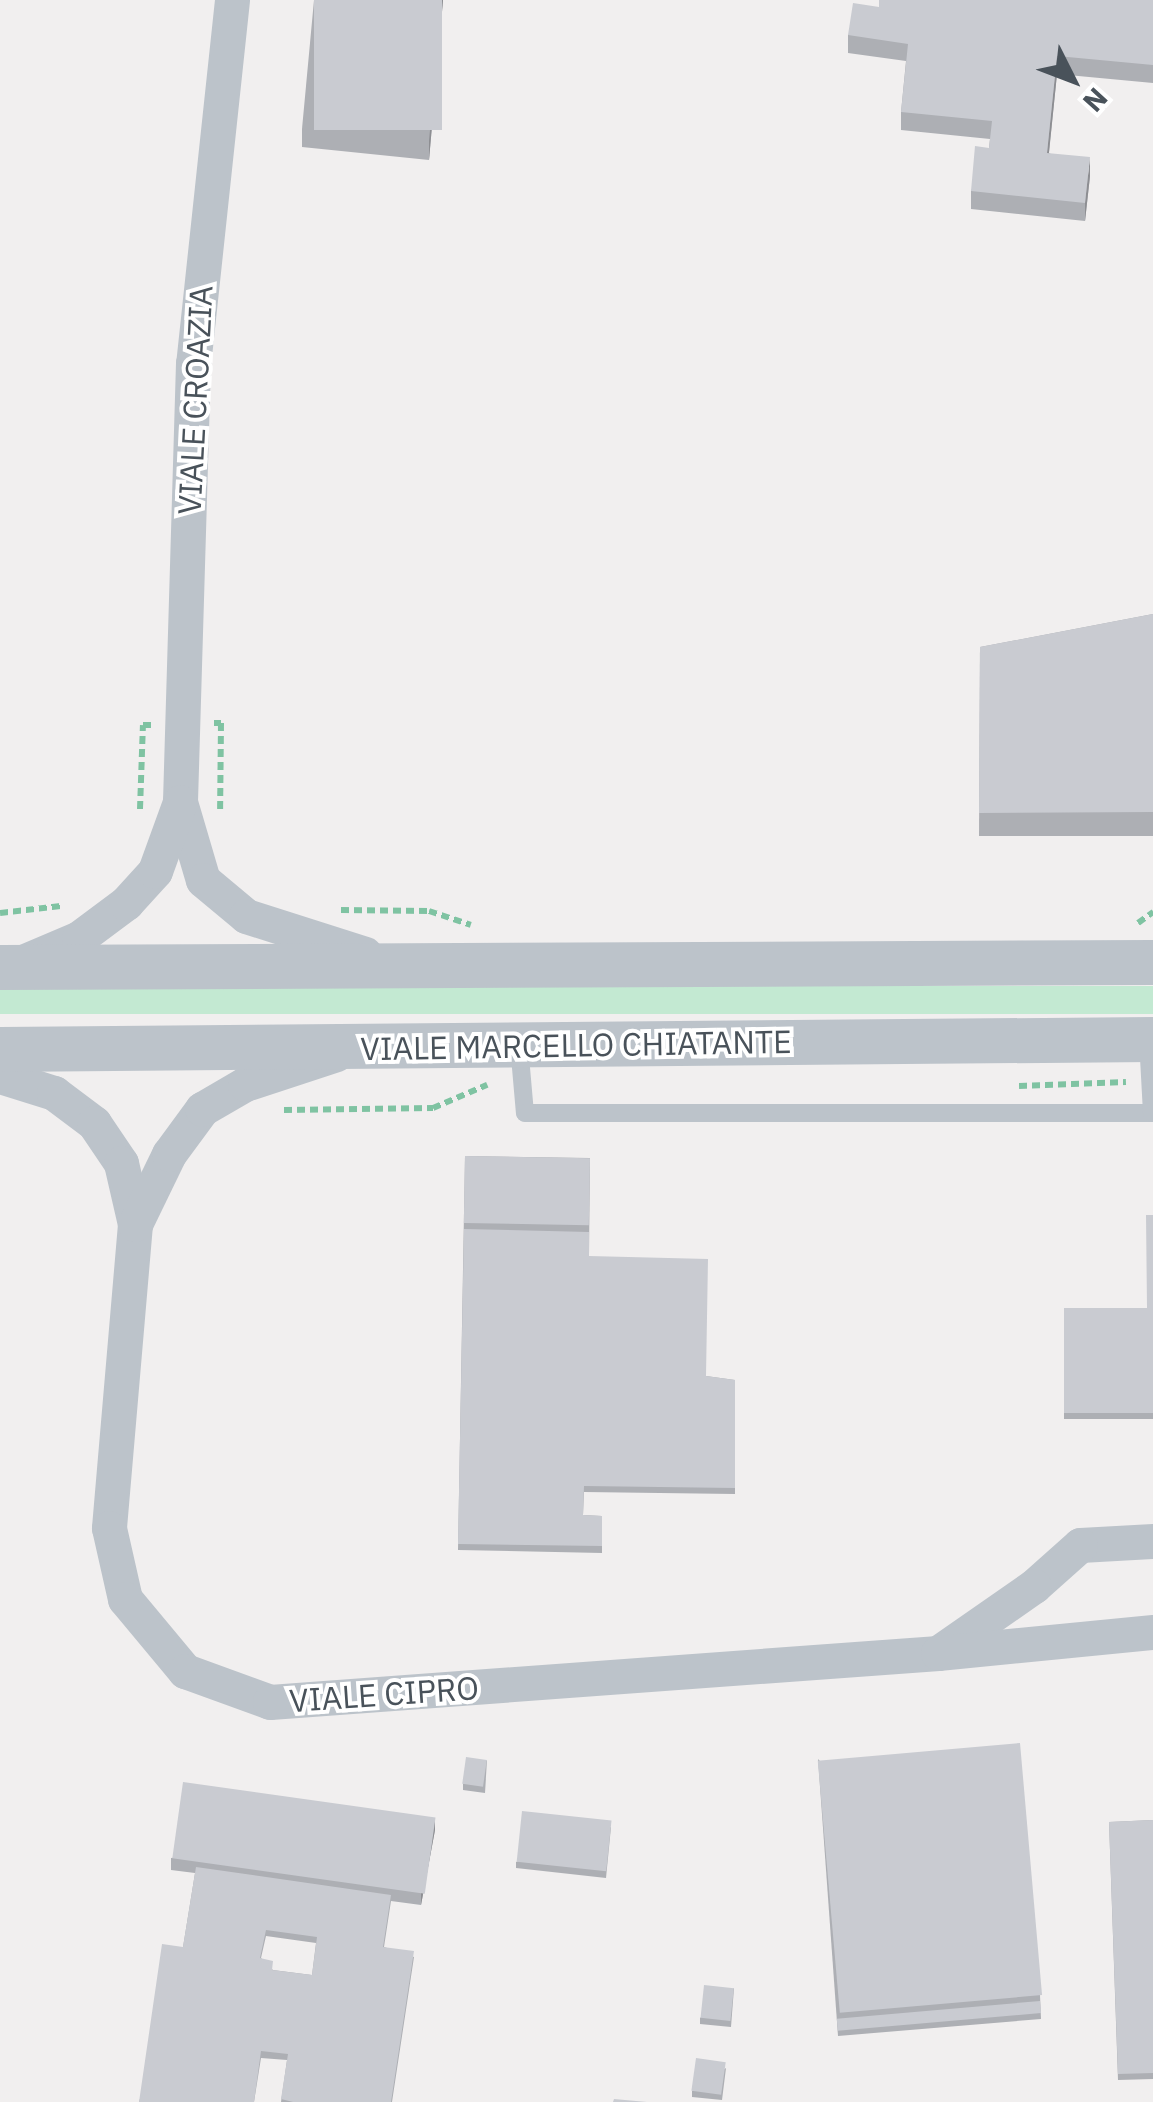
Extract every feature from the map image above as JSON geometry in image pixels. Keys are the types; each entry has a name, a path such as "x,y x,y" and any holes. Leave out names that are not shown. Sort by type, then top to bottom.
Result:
{"street":[{"name":"VIALE CROAZIA","path":"232,0 193,362 180,802 203,880 246,916 286,934 400,964"},
{"name":"VIALE CROAZIA","path":"6,967 80,938 126,903 155,871 180,802"},
{"path":"6,967 400,964 1144,944"},
{"name":"VIALE MARCELLO CHIATANTE","path":"0,1049 1151,1039"},
{"name":"VIALE CIPRO","path":"135,1224 169,1154 202,1110 245,1084 360,1047"},
{"name":"VIALE CIPRO","path":"0,1076 54,1093 94,1123 120,1163 135,1224 109,1528 125,1599 185,1672 270,1702 1153,1632"},
{"path":"938,1652 1034,1586 1080,1545 1153,1541"}],"lane":[{"path":"519,1045 525,1113 1152,1114 1151,1039"}],"path":[{"path":"139,822 143,725 221,723 223,832"},
{"path":"0,913 29,914 78,898"},
{"path":"333,910 429,911 480,927"},
{"path":"1144,944 1153,912"}],"green space":[{"path":"0,986 1153,986 1153,1014 0,1014"}],"building":[{"path":"314,0 442,0 442,130 314,130"},
{"path":"879,0 1153,0 1153,65 1057,56 1047,153 1090,157 1085,203 971,191 975,146 989,148 992,121 901,112 908,44 848,35 853,3 879,7"},
{"path":"1153,614 1153,812 979,813 980,647"},
{"path":"465,1156 590,1158 589,1225 464,1223"},
{"path":"1146,1215 1153,1215 1153,1413 1064,1413 1064,1308 1147,1308"},
{"path":"464,1229 589,1232 589,1256 708,1259 706,1376 735,1380 735,1488 584,1486 583,1515 602,1516 602,1546 458,1544"},
{"path":"1020,1743 1042,1995 840,2013 818,1761"},
{"path":"466,1757 487,1760 483,1787 462,1784"},
{"path":"183,1782 436,1817 425,1894 172,1858"},
{"path":"522,1811 612,1820 606,1871 517,1862"},
{"path":"1153,1820 1153,2073 1118,2074 1109,1822"},
{"path":"196,1867 391,1895 383,1947 414,1951 391,2102 281,2099 288,2054 261,2051 254,2102 139,2102 162,1944 183,1947","holes":["266,1930 317,1937 312,1975 272,1970 273,1961 260,1958"]},
{"path":"704,1985 734,1988 730,2021 701,2018"},
{"path":"1040,2001 1041,2013 838,2031 837,2019"},
{"path":"696,2058 726,2062 721,2095 691,2091"}]}
